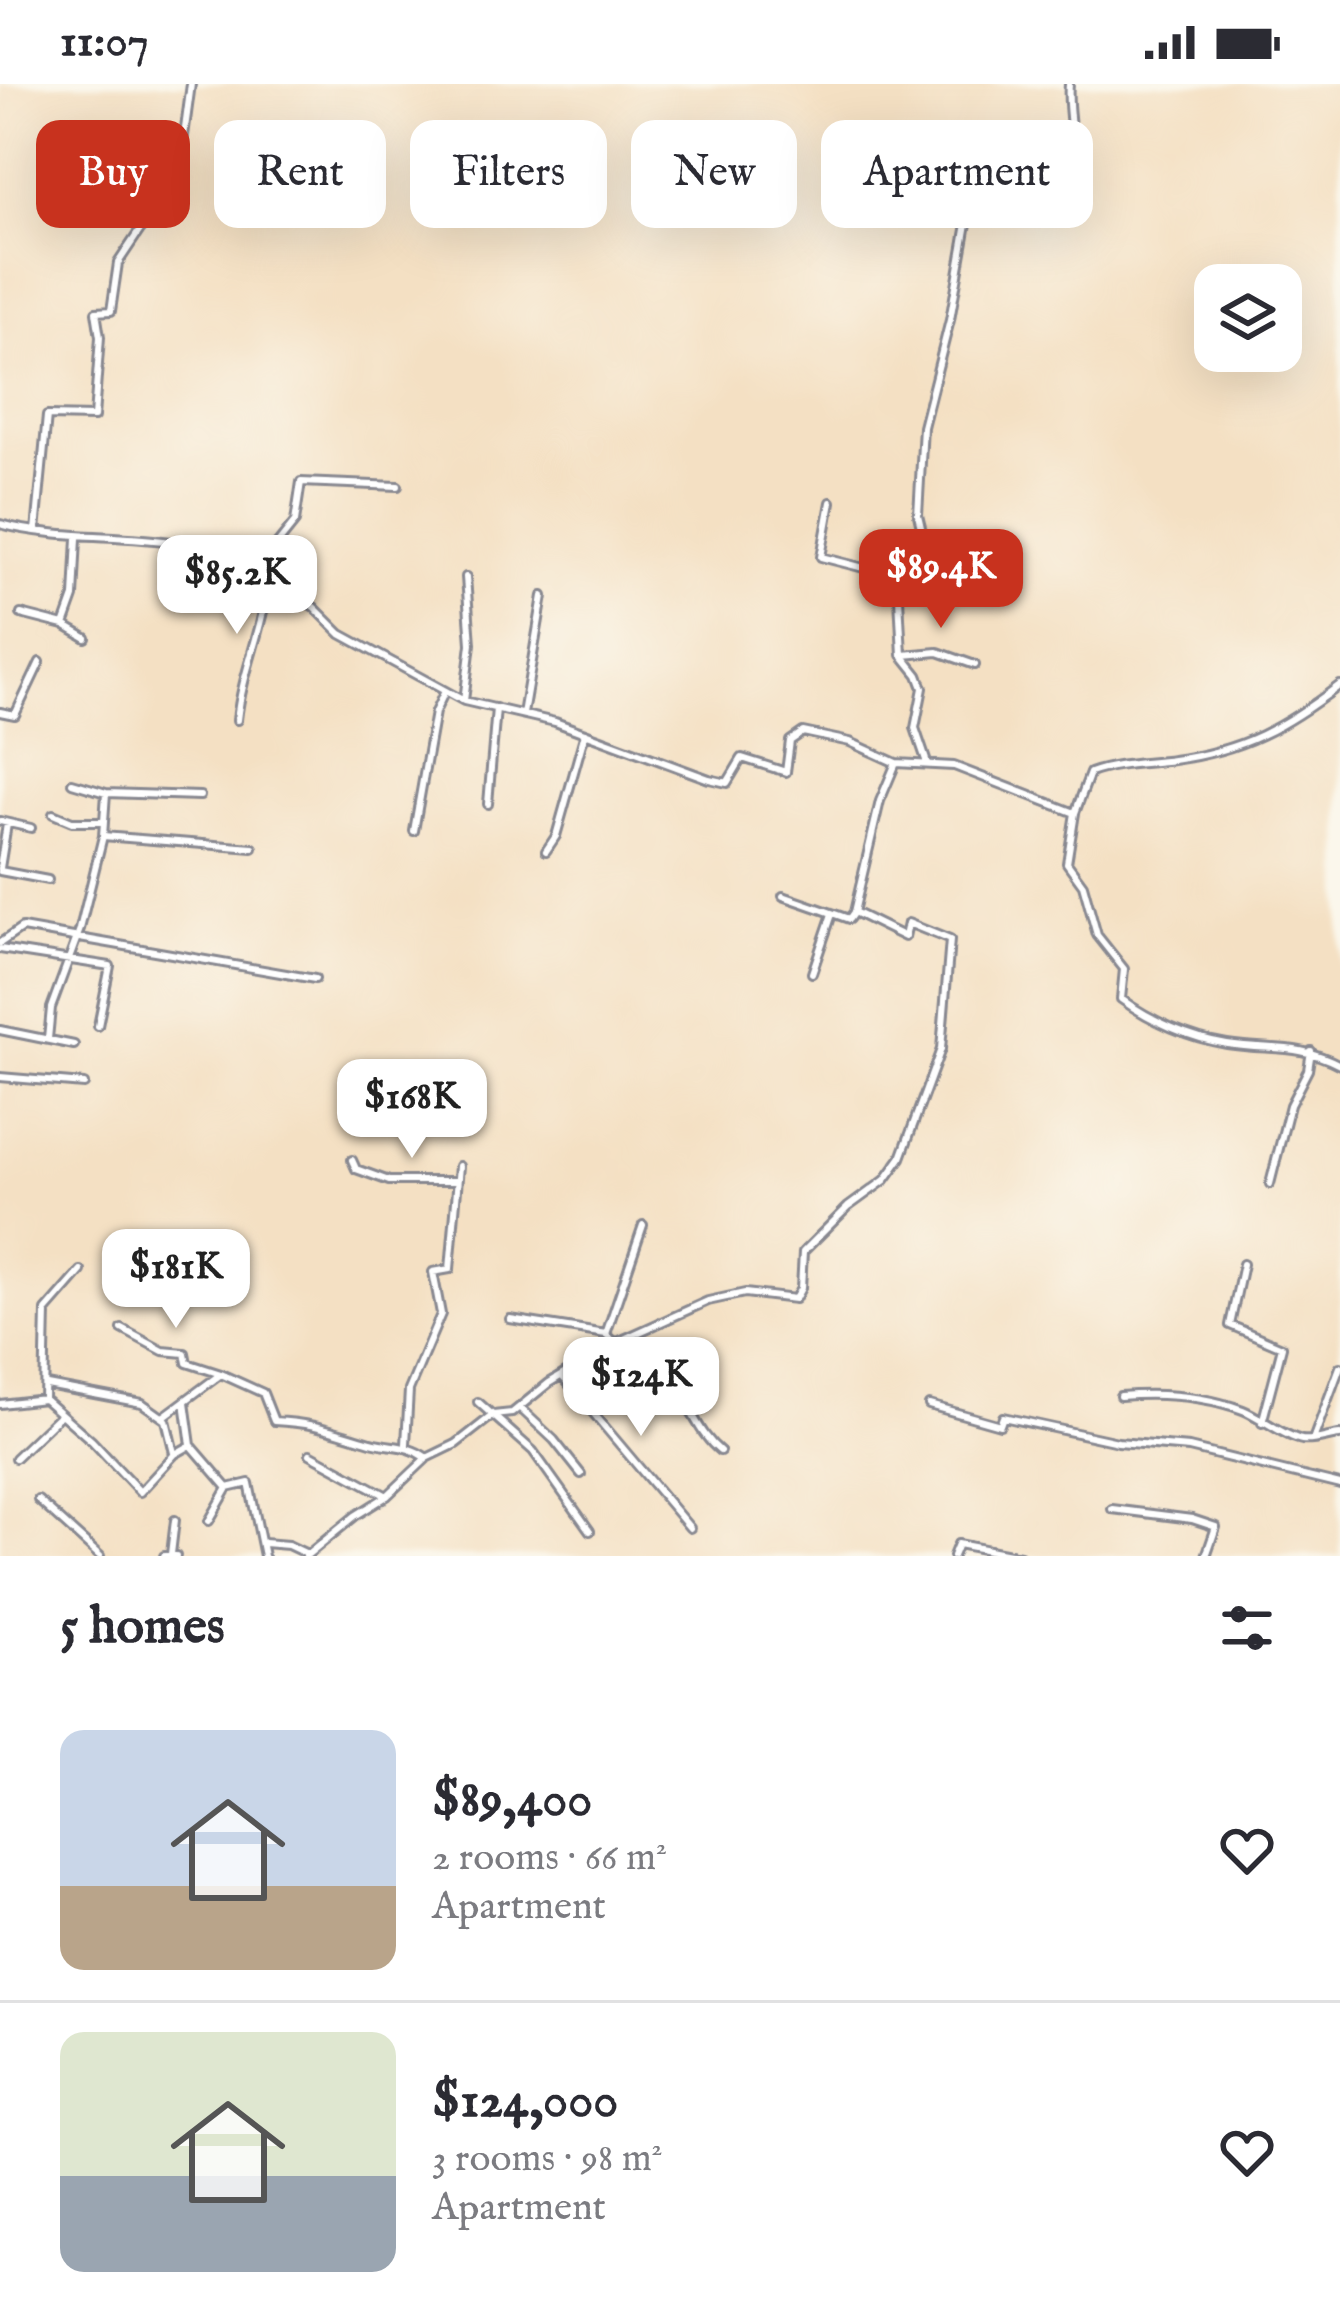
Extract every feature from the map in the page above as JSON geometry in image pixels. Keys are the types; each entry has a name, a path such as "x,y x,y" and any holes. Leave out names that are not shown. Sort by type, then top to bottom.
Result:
{"street":[{"path":"36,531 46,416 94,417 100,337 96,312 111,311 118,263 144,224 166,160 182,151 190,84"},
{"path":"927,763 914,728 922,682 902,655 899,597 909,554 923,536 918,514 922,427 950,320 968,218 1001,210 1058,213 1069,201 1076,160 1068,121 1069,84"},
{"path":"0,524 77,538 173,542 246,565 263,562 295,522 302,482 398,486"},
{"path":"831,502 821,557 903,578"},
{"path":"64,625 74,597 77,538"},
{"path":"263,562 277,581 341,634 464,701 585,733 727,783 742,758 786,772 790,741 803,732 850,742 896,763 953,766 1075,813"},
{"path":"464,701 471,644 466,577"},
{"path":"237,720 240,692 262,632 268,587 277,581"},
{"path":"523,714 543,596"},
{"path":"21,614 64,625 86,638"},
{"path":"902,655 938,652 975,665"},
{"path":"0,712 15,715 40,662"},
{"path":"1340,685 1250,744 1087,775 1067,863 1083,885 1096,935 1124,968 1121,999 1172,1027 1222,1043 1311,1049 1340,1064"},
{"path":"414,831 435,712 445,691"},
{"path":"488,804 496,708"},
{"path":"546,851 556,836 585,733"},
{"path":"783,896 850,919 880,801 896,763"},
{"path":"72,783 106,794 200,796"},
{"path":"48,1039 51,1008 76,938 103,836 106,794"},
{"path":"53,814 72,822 101,822"},
{"path":"31,828 4,822 0,869 48,880"},
{"path":"103,836 254,848"},
{"path":"264,1543 288,1545 307,1556 427,1458 456,1444 493,1415 512,1413 528,1397 615,1343 709,1301 745,1293 795,1299 801,1288 803,1252 848,1207 885,1180 901,1158 941,1049 947,1018 950,940 908,923 905,938 854,912"},
{"path":"812,974 833,914"},
{"path":"0,946 22,928 315,979"},
{"path":"0,946 110,966 98,1026"},
{"path":"0,1030 74,1045"},
{"path":"1270,1184 1290,1105 1308,1070 1311,1049"},
{"path":"0,1077 85,1084"},
{"path":"352,1160 356,1169 389,1181 455,1180"},
{"path":"406,1444 409,1390 441,1314 434,1272 450,1269 459,1166"},
{"path":"606,1334 643,1225"},
{"path":"1244,1264 1230,1325 1282,1351 1262,1423"},
{"path":"44,1399 46,1311 81,1270"},
{"path":"509,1319 606,1334 666,1380 720,1451"},
{"path":"122,1329 163,1351 185,1353 187,1363 263,1393 274,1421 310,1423 385,1444 406,1444 427,1458"},
{"path":"1312,1440 1340,1366"},
{"path":"163,1417 221,1374"},
{"path":"562,1376 690,1528"},
{"path":"46,1389 47,1385 142,1403 163,1417 175,1454"},
{"path":"1120,1396 1217,1402 1246,1411 1302,1440 1340,1435"},
{"path":"0,1404 44,1399 140,1492 175,1454 191,1445"},
{"path":"185,1402 191,1445 228,1488"},
{"path":"478,1402 533,1450 590,1531"},
{"path":"929,1406 1000,1425 1004,1417 1118,1442 1190,1448 1340,1485"},
{"path":"520,1408 581,1474"},
{"path":"15,1458 61,1415"},
{"path":"310,1454 386,1496"},
{"path":"209,1521 228,1488 249,1483 264,1556"},
{"path":"38,1500 100,1556"},
{"path":"1112,1509 1192,1519 1216,1528 1206,1556"},
{"path":"170,1556 175,1520"},
{"path":"953,1556 958,1544 1020,1556"}]}
